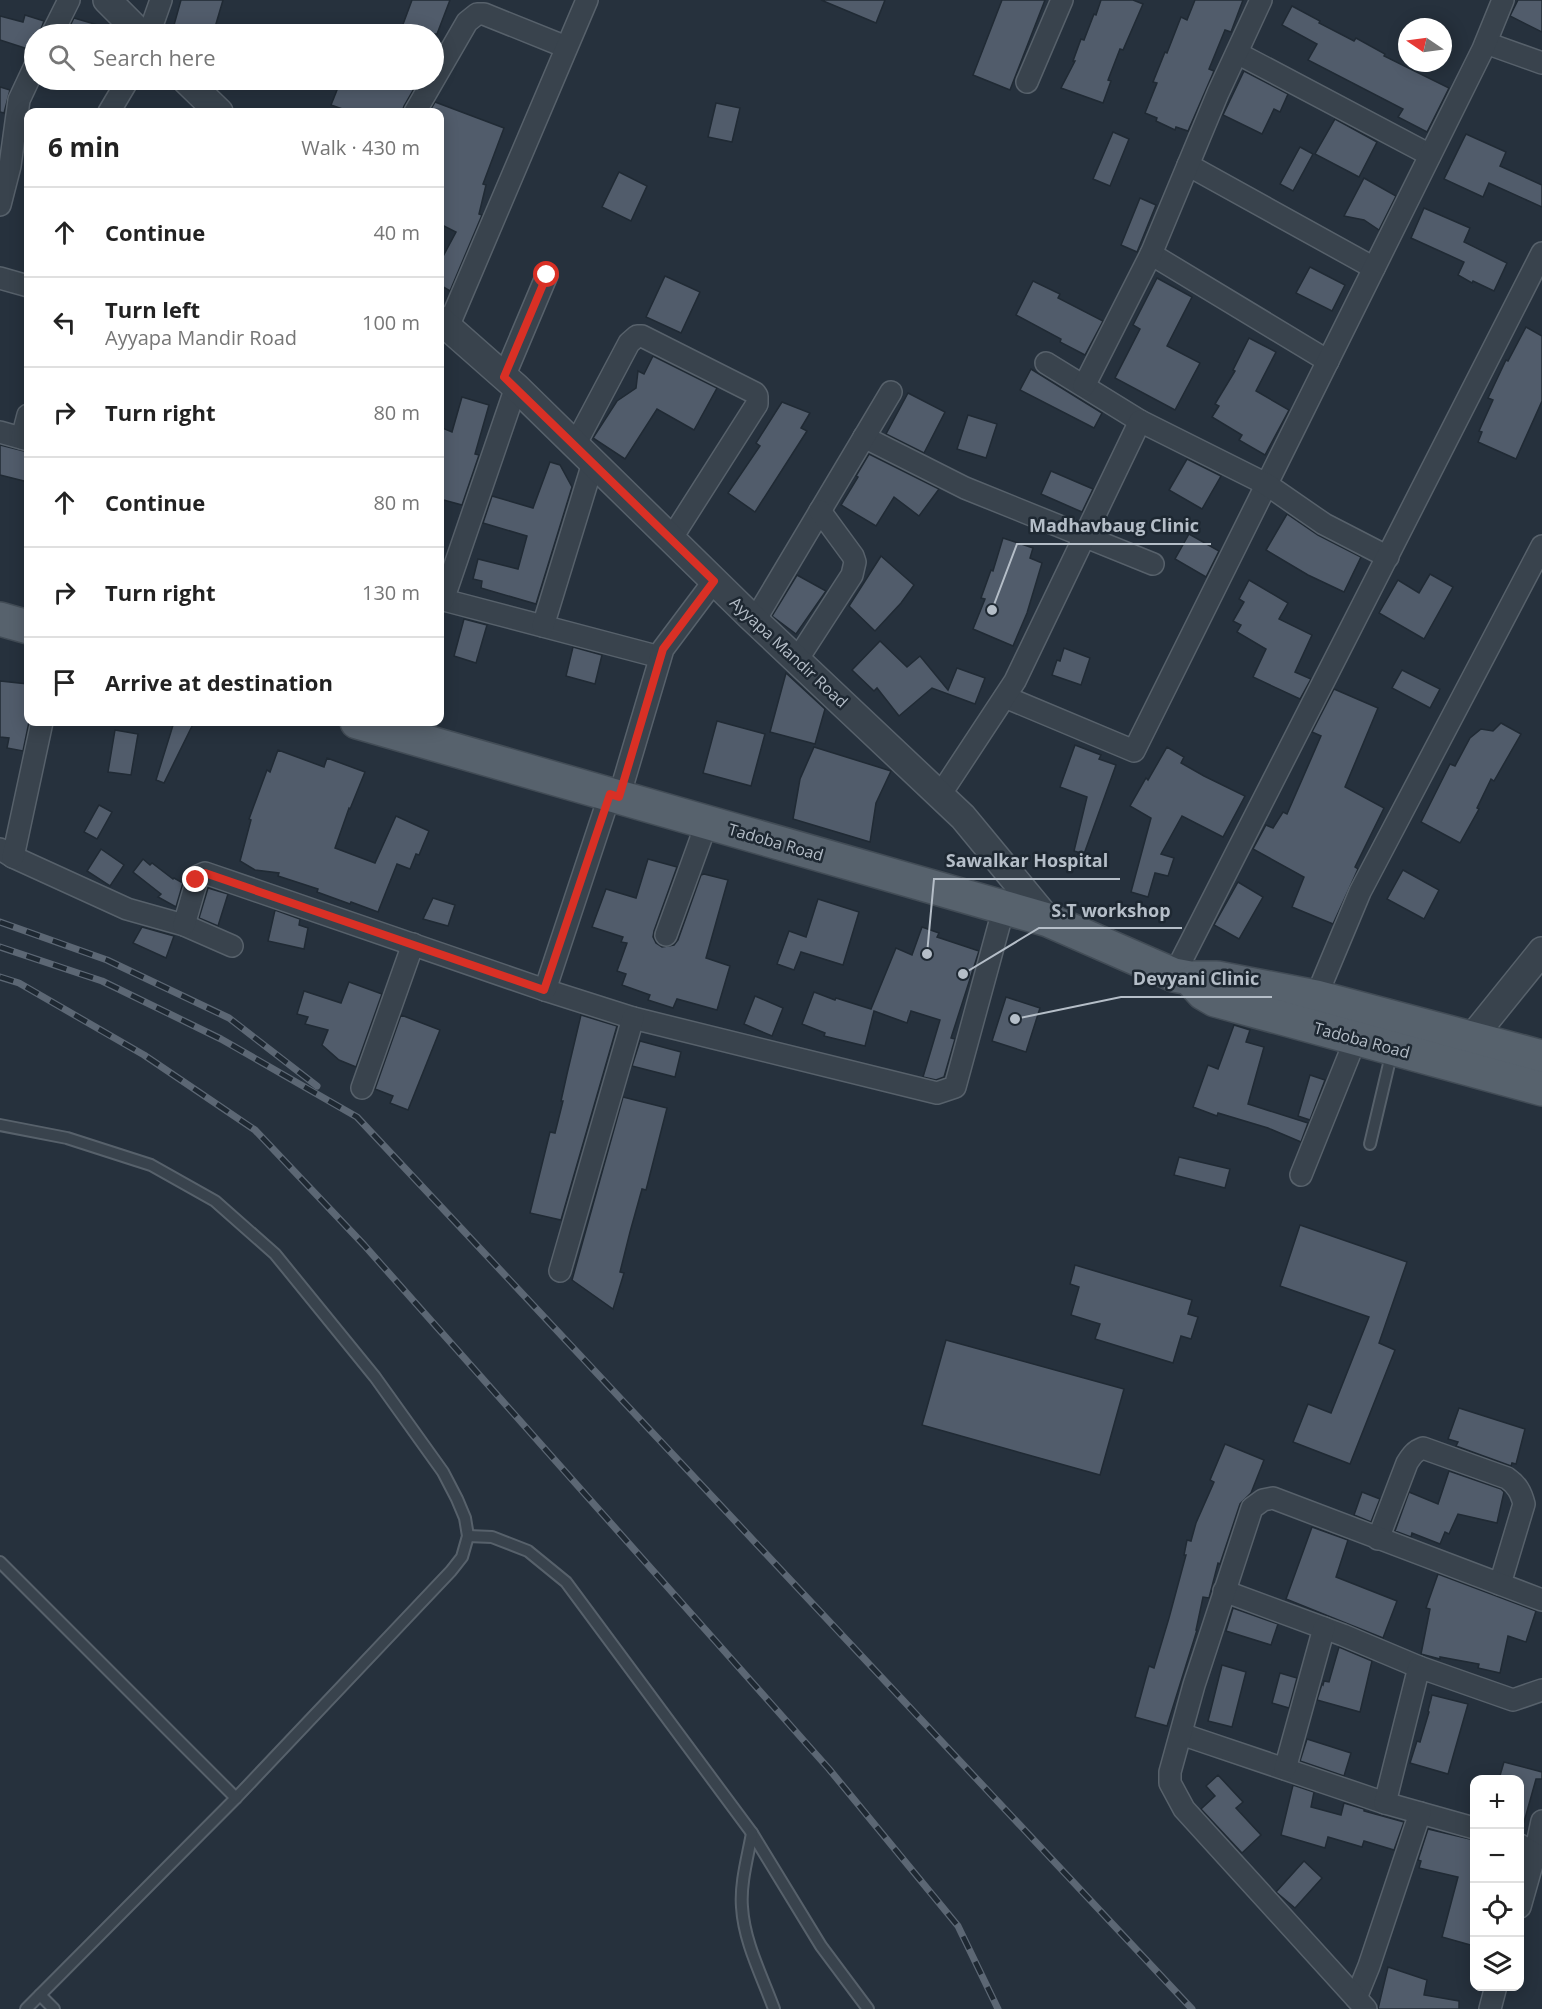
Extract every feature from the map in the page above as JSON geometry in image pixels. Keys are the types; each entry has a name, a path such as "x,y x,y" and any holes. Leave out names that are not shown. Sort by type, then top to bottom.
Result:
{"main road":[{"path":"0,619 24,626"},
{"name":"Tadoba Road","path":"371,726 1048,920 1182,977 1215,1000 1542,1089"},
{"name":"Tadoba Road","path":"1182,977 1217,978 1316,997 1542,1057"}],"street":[{"path":"57,24 69,0"},
{"path":"107,0 131,24"},
{"path":"153,24 161,0"},
{"path":"444,323 587,0"},
{"path":"1027,82 1062,0"},
{"path":"1084,386 1151,254 1218,93 1261,0"},
{"path":"1005,697 1134,751 1486,43 1503,0"},
{"path":"444,62 467,22 477,14 484,14 566,47"},
{"path":"1486,43 1542,63"},
{"path":"1237,53 1430,155"},
{"path":"0,205 10,165 19,100 24,89"},
{"path":"111,108 122,90"},
{"path":"196,90 215,108"},
{"path":"417,108 428,90"},
{"path":"1188,165 1374,268"},
{"path":"1182,977 1388,557 1542,253"},
{"path":"1151,254 1328,361"},
{"path":"444,591 510,382 547,275"},
{"path":"0,278 24,284"},
{"name":"Ayyapa Mandir Road","path":"444,323 510,382 714,581 963,817 1048,920"},
{"path":"543,626 584,454 629,343 637,336 642,336 757,396 757,404 671,539"},
{"path":"1046,363 1140,421 1266,484 1324,524 1388,557"},
{"path":"755,620 891,392"},
{"path":"940,795 1015,681 1140,421"},
{"path":"0,432 24,439"},
{"path":"864,436 965,488 1153,564"},
{"path":"797,660 852,575 854,568 853,556 820,511"},
{"path":"1316,997 1360,892 1542,546"},
{"path":"544,990 615,795 660,657 667,642 714,581"},
{"path":"444,601 660,657"},
{"path":"41,726 6,853 128,909 184,925 232,946"},
{"path":"666,935 707,822"},
{"path":"184,925 196,880 198,876 205,873 544,990 633,1018 941,1093 955,1087 1004,907"},
{"path":"362,1088 413,944"},
{"path":"1471,1039 1542,951"},
{"path":"560,1271 633,1018"},
{"path":"1301,1175 1356,1038"},
{"path":"1378,1539 1407,1463 1416,1450 1423,1448 1507,1478 1516,1484 1522,1494 1524,1504 1500,1584"},
{"path":"1361,2003 1184,1809 1170,1783 1170,1772 1194,1685 1252,1508 1263,1500 1273,1498 1542,1600"},
{"path":"1224,1591 1324,1628 1419,1667 1513,1700 1542,1690"},
{"path":"1285,1769 1324,1628"},
{"path":"1385,1803 1419,1667"},
{"path":"1181,1734 1385,1803 1470,1827"},
{"path":"1361,2003 1370,1966 1420,1813"},
{"path":"1524,1889 1542,1821"},
{"path":"1490,2009 1495,1991"}],"lane":[{"path":"1370,1144 1392,1048"},
{"path":"0,1125 67,1138 151,1165 215,1201 275,1254 375,1377 443,1472 465,1518 468,1536 462,1557 451,1571 236,1798 26,2009"},
{"path":"468,1536 492,1537 528,1551 566,1582 752,1833 821,1946 868,2009"},
{"path":"0,1562 236,1798"},
{"path":"752,1833 742,1892 742,1906 746,1931 774,2009"},
{"path":"40,1995 54,2009"}],"building":[{"path":"181,0 223,0 216,24 174,24"},
{"path":"412,0 450,0 441,24 403,24"},
{"path":"821,0 885,0 876,23"},
{"path":"1002,0 1045,0 1010,90 973,75"},
{"path":"1101,0 1133,0 1143,4 1123,50 1120,49 1108,80 1111,81 1103,103 1061,88 1075,61 1073,61 1081,39 1084,40"},
{"path":"1195,0 1243,0 1231,32 1225,30 1209,69 1214,71 1188,131 1176,127 1175,130 1145,113 1157,83 1153,82 1165,52 1167,53 1181,17 1187,20"},
{"path":"1518,0 1542,0 1542,32 1510,16"},
{"path":"1292,6 1320,21 1319,23 1354,41 1356,38 1385,54 1384,56 1398,63 1398,72 1416,72 1449,88 1427,132 1398,117 1403,109 1308,60 1317,44 1282,25"},
{"path":"25,15 44,21 43,24 24,24 24,48 0,40 0,16 23,22"},
{"path":"74,18 94,24 71,24"},
{"path":"1244,71 1288,94 1280,112 1274,109 1262,134 1223,115"},
{"path":"0,87 10,90 4,113 0,112"},
{"path":"337,90 413,90 403,108 340,108 331,105"},
{"path":"435,102 504,128 483,184 486,185 479,214 482,215 450,291 444,287 444,254 456,232 444,226 444,108 431,108"},
{"path":"716,103 740,108 732,142 708,137"},
{"path":"1335,119 1377,142 1359,177 1315,154"},
{"path":"1113,132 1129,139 1110,186 1093,179"},
{"path":"1466,134 1506,152 1500,166 1542,185 1542,207 1489,183 1483,197 1444,179"},
{"path":"1300,147 1313,154 1293,191 1280,184"},
{"path":"619,172 647,186 631,221 602,207"},
{"path":"1364,178 1396,196 1379,230 1364,220 1344,216"},
{"path":"1140,198 1156,205 1137,252 1121,245"},
{"path":"1424,208 1470,228 1464,242 1507,263 1494,291 1458,275 1464,262 1411,238"},
{"path":"1310,267 1345,285 1332,311 1296,293"},
{"path":"665,276 700,292 681,333 646,317"},
{"path":"1157,278 1192,297 1167,346 1200,363 1175,410 1115,378 1140,329 1133,325"},
{"path":"1033,281 1060,294 1058,298 1103,321 1085,355 1060,342 1061,339 1016,315"},
{"path":"1526,327 1542,336 1542,401 1516,459 1478,442 1482,432 1479,431 1493,400 1488,398 1506,360 1508,361"},
{"path":"1249,338 1276,352 1256,391 1289,410 1265,455 1239,440 1242,435 1212,417 1219,406 1215,404 1235,371 1233,370"},
{"path":"653,356 717,388 694,430 657,409 625,459 593,438 617,401 636,388 638,371 644,374"},
{"path":"1031,369 1102,413 1094,428 1020,390"},
{"path":"908,393 945,412 924,453 886,434"},
{"path":"462,397 489,405 475,454 479,455 462,505 444,500 444,429 452,432"},
{"path":"782,402 810,413 801,428 807,431 755,512 728,493 760,446 756,443"},
{"path":"968,415 997,424 986,458 957,449"},
{"path":"0,445 24,451 24,481 0,475"},
{"path":"869,454 939,489 919,516 894,497 876,526 841,505"},
{"path":"1187,459 1221,476 1202,509 1169,490"},
{"path":"550,462 560,465 572,487 536,604 481,588 482,581 473,579 478,559 518,569 527,536 483,523 492,496 533,508"},
{"path":"1051,471 1093,489 1082,512 1041,494"},
{"path":"1287,514 1318,535 1361,557 1344,592 1308,575 1266,550"},
{"path":"1189,534 1219,551 1206,577 1175,559"},
{"path":"1003,538 1033,548 1030,558 1042,563 1027,613 1013,646 973,629 985,599 981,598 991,570 993,571"},
{"path":"881,556 914,585 875,631 849,606"},
{"path":"1430,574 1453,587 1424,639 1379,613 1398,580 1419,593"},
{"path":"797,575 826,591 796,634 772,616"},
{"path":"1249,580 1288,603 1279,619 1312,635 1295,672 1311,679 1300,699 1253,677 1266,649 1237,632 1241,625 1233,621 1244,602 1239,599"},
{"path":"464,619 487,625 476,663 454,656"},
{"path":"880,641 907,667 920,656 948,690 957,668 985,678 975,704 932,688 899,716 877,688 874,691 852,670"},
{"path":"573,647 602,655 595,684 566,676"},
{"path":"1064,648 1090,658 1081,685 1052,675"},
{"path":"1402,670 1440,689 1430,708 1392,688"},
{"path":"786,673 825,709 815,744 770,732"},
{"path":"0,681 24,684 24,726 28,726 23,751 7,748 9,738 0,737"},
{"path":"1334,689 1378,708 1345,787 1384,808 1355,867 1358,869 1333,924 1292,907 1304,877 1253,849 1266,825 1273,828 1283,812 1287,814 1321,736 1312,732"},
{"path":"717,721 765,734 751,786 703,773"},
{"path":"1501,723 1521,734 1494,781 1491,779 1477,808 1479,809 1460,843 1421,822 1450,764 1455,766 1470,738 1481,729 1493,731"},
{"path":"173,726 192,726 164,783 156,780"},
{"path":"115,730 138,734 131,775 108,772"},
{"path":"1075,745 1101,755 1099,759 1116,765 1084,854 1074,851 1087,797 1060,787"},
{"path":"814,747 891,771 876,803 870,842 793,819 800,779"},
{"path":"1167,747 1184,757 1181,763 1245,796 1223,837 1182,816 1161,854 1174,858 1168,876 1155,873 1148,897 1131,892 1151,818 1130,806"},
{"path":"278,750 324,767 327,758 365,772 335,848 375,863 396,816 429,831 410,869 397,864 378,912 317,892 318,889 278,876 279,873 255,870 240,861 251,820 249,819 267,770 270,772"},
{"path":"99,805 112,812 97,839 84,832"},
{"path":"101,849 124,865 110,886 87,871"},
{"path":"143,859 183,883 176,907 158,897 161,894 133,872"},
{"path":"648,859 677,867 654,931 653,937 656,943 662,947 674,945 678,940 701,875 728,880 706,958 730,966 717,1010 677,999 673,1008 648,1000 650,995 622,985 626,974 617,971 627,943 621,942 623,937 592,927 606,889 636,898"},
{"path":"1403,870 1439,890 1424,919 1387,899"},
{"path":"1238,882 1263,897 1239,939 1214,925"},
{"path":"208,888 228,894 218,926 199,918"},
{"path":"433,898 455,905 448,926 423,919"},
{"path":"818,899 859,912 843,965 801,952 794,970 777,964 789,931 806,937"},
{"path":"275,910 300,919 299,925 308,928 304,949 268,941"},
{"path":"142,927 174,936 166,958 133,943"},
{"path":"922,927 939,933 937,937 979,951 951,1038 955,1039 944,1077 936,1080 923,1077 940,1020 911,1011 907,1023 874,1011 865,1046 824,1036 825,1033 802,1024 814,992 871,1009 896,948 912,955"},
{"path":"349,982 382,994 356,1067 339,1060 322,1045 328,1030 305,1024 308,1017 297,1014 304,991 341,1003"},
{"path":"755,996 783,1008 772,1036 744,1024"},
{"path":"1006,997 1040,1008 1026,1052 992,1041"},
{"path":"401,1015 440,1030 408,1110 390,1103 393,1096 375,1089"},
{"path":"581,1015 617,1026 561,1220 530,1213 550,1132 555,1133"},
{"path":"1234,1025 1250,1030 1246,1042 1264,1047 1248,1104 1308,1123 1301,1142 1268,1128 1218,1113 1217,1116 1193,1107 1208,1065 1218,1069"},
{"path":"640,1041 681,1052 675,1077 632,1066"},
{"path":"1310,1075 1325,1080 1310,1120 1298,1116"},
{"path":"623,1097 667,1108 646,1190 642,1189 630,1232 620,1272 624,1273 613,1309 572,1280"},
{"path":"1179,1157 1230,1169 1225,1188 1174,1175"},
{"path":"1300,1225 1407,1262 1379,1343 1395,1350 1350,1464 1293,1442 1308,1404 1331,1413 1369,1317 1280,1286"},
{"path":"1075,1265 1192,1300 1188,1314 1198,1317 1191,1339 1181,1336 1173,1363 1095,1339 1100,1324 1071,1315 1079,1287 1070,1284"},
{"path":"946,1340 1124,1389 1100,1475 922,1425"},
{"path":"1459,1408 1525,1429 1516,1464 1512,1463 1511,1466 1456,1446 1458,1442 1448,1439"},
{"path":"1225,1444 1264,1460 1251,1493 1240,1504 1220,1564 1218,1563 1209,1598 1203,1597 1197,1630 1167,1726 1135,1717 1149,1666 1154,1668 1169,1618 1186,1555 1184,1555 1187,1540 1191,1541 1196,1523 1214,1482 1210,1480"},
{"path":"1449,1471 1504,1492 1497,1523 1458,1514 1449,1534 1445,1532 1440,1544 1412,1533 1411,1537 1395,1531 1409,1492 1438,1504"},
{"path":"1362,1492 1380,1499 1371,1522 1354,1515"},
{"path":"1312,1527 1348,1540 1336,1577 1397,1601 1383,1638 1286,1599"},
{"path":"1438,1574 1536,1611 1526,1642 1508,1636 1500,1673 1478,1668 1479,1664 1421,1654 1430,1609 1426,1608"},
{"path":"1233,1608 1278,1624 1271,1645 1226,1631"},
{"path":"1339,1647 1372,1661 1360,1712 1317,1700 1324,1681 1329,1682"},
{"path":"1222,1665 1246,1672 1232,1727 1208,1721"},
{"path":"1280,1673 1297,1678 1289,1708 1272,1703"},
{"path":"1432,1695 1468,1704 1448,1774 1410,1763 1417,1741 1420,1742"},
{"path":"1307,1739 1351,1753 1344,1776 1300,1761"},
{"path":"1504,1762 1542,1772 1542,1779 1536,1779 1524,1822 1524,1775 1500,1775"},
{"path":"1218,1775 1243,1802 1236,1808 1261,1835 1242,1853 1201,1809 1215,1796 1206,1786"},
{"path":"1293,1785 1314,1792 1311,1807 1341,1815 1344,1803 1404,1822 1394,1850 1364,1841 1362,1847 1328,1837 1325,1848 1281,1835"},
{"path":"1428,1829 1470,1839 1470,1945 1442,1937 1458,1877 1419,1868 1421,1861 1418,1860"},
{"path":"1304,1861 1322,1878 1295,1908 1276,1892"},
{"path":"1388,1967 1427,1980 1424,1995 1459,2001 1459,2009 1378,2009"}],"railway":[{"path":"0,922 107,960 229,1018 317,1086"},
{"path":"0,947 102,981 221,1039 357,1117 1192,2009"},
{"path":"0,977 19,983 144,1055 255,1130 364,1245 829,1769 958,1926 998,2009"}],"place":[{"name":"Madhavbaug Clinic","path":"992,610"},
{"name":"Sawalkar Hospital","path":"927,954"},
{"name":"S.T workshop","path":"963,974"},
{"name":"Devyani Clinic","path":"1015,1019"}],"route":[{"path":"196,880 198,876 205,873 544,990 610,794 619,797 663,649 714,581 504,377 547,275"}]}
